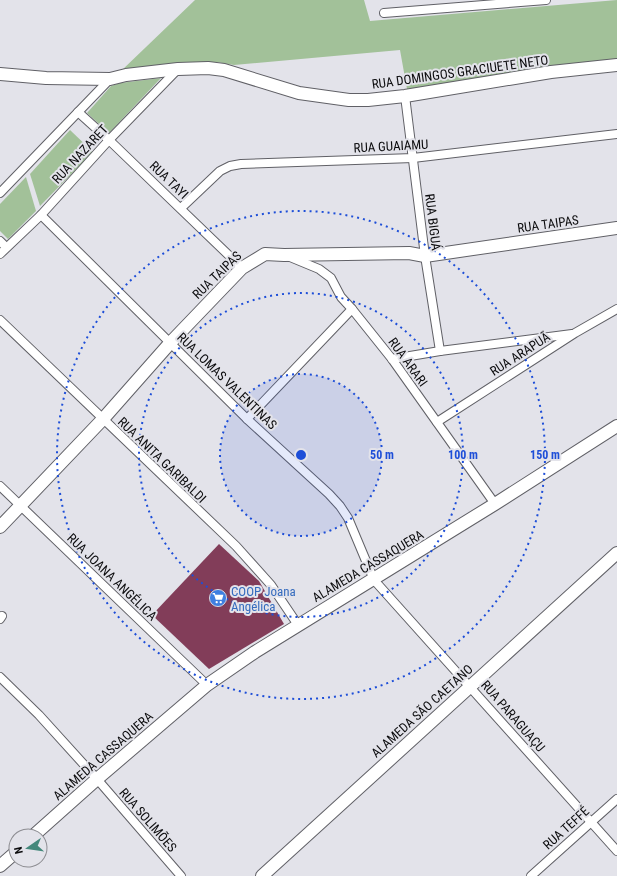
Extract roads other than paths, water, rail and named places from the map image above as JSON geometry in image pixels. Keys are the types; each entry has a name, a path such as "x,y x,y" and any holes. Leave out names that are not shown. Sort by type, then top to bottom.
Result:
{"street":[{"path":"384,13 546,0"},
{"name":"RUA DOMINGOS GRACIUETE NETO","path":"0,74 46,78 110,79 126,75 178,69 208,68 224,70 292,92 324,97 362,100 405,96 552,72 617,65"},
{"name":"RUA NAZARET","path":"0,254 3,244 40,215 109,140 178,69"},
{"path":"0,193 110,79"},
{"name":"RUA BIGUÁ","path":"405,96 425,256 440,351"},
{"name":"RUA TAYI","path":"78,112 181,208 242,268"},
{"name":"RUA GUAIAMU","path":"181,208 220,172 230,166 241,164 412,158 617,134"},
{"name":"RUA LOMAS VALENTINAS","path":"40,215 247,419 329,494 340,506 348,518 367,567 374,580"},
{"name":"RUA TAIPAS","path":"0,527 103,420 170,342 242,268 265,254 408,253 425,256 615,231"},
{"name":"RUA ARARI","path":"284,255 319,269 331,278 341,297 392,358 495,504"},
{"path":"247,419 352,309"},
{"name":"RUA ARAPUÃ","path":"437,422 575,333 617,309"},
{"name":"RUA ANITA GARIBALDI","path":"0,320 236,546 270,585 298,625"},
{"path":"392,358 575,333"},
{"name":"ALAMEDA CASSAQUERA","path":"42,828 207,685 255,652 374,580 617,426"},
{"name":"RUA JOANA ANGÉLICA","path":"0,486 207,685"},
{"name":"ALAMEDA SÃO CAETANO","path":"262,876 617,553"},
{"name":"ALAMEDA SÃO CAETANO","path":"601,568 617,557"},
{"name":"RUA PARAGUAÇU","path":"374,580 617,851"},
{"name":"RUA SOLIMÕES","path":"0,677 40,715 181,876"},
{"name":"RUA TEFFÉ","path":"531,876 617,799"},
{"path":"0,866 8,859"}],"place":[{"name":"COOP Joana Angélica","path":"218,598"}]}
